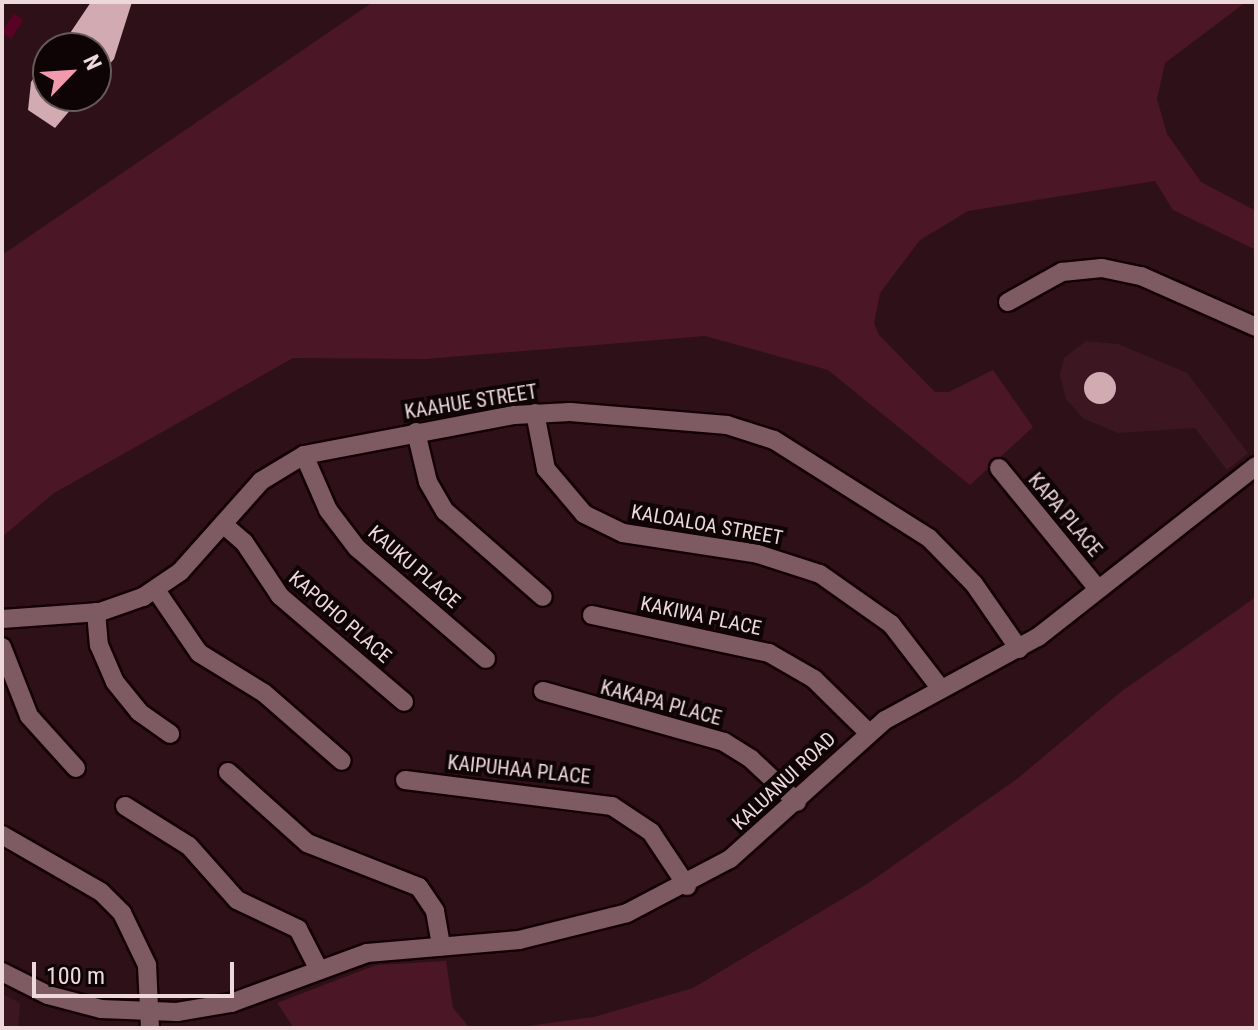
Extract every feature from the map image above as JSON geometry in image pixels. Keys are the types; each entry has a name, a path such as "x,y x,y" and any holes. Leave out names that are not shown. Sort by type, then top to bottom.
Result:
{"street":[{"path":"1008,302 1062,272 1102,268 1141,276 1256,327"},
{"name":"KAAHUE STREET","path":"2,619 96,612 156,590 223,524 261,481 304,455 416,432 535,413 727,425 774,440 929,538 974,584 1019,649"},
{"name":"KALOALOA STREET","path":"535,413 546,469 584,514 623,533 758,554 820,574 891,624 941,689"},
{"path":"416,432 428,482 445,511 543,597"},
{"name":"KAUKU PLACE","path":"304,455 328,510 357,548 486,659"},
{"name":"KALUANUI ROAD","path":"2,972 48,995 150,1021 231,1003 386,949 441,946 574,930 687,886 754,841 869,733 941,689 1019,649 1256,466"},
{"name":"KAPA PLACE","path":"999,468 1098,589"},
{"name":"KAPOHO PLACE","path":"223,524 244,542 280,596 404,702"},
{"path":"156,590 199,653 264,693 342,761"},
{"path":"96,612 99,645 115,682 139,712 170,734"},
{"name":"KAKIWA PLACE","path":"592,615 769,653 814,679 869,733"},
{"path":"2,647 29,716 76,768"},
{"name":"KAKAPA PLACE","path":"543,691 724,742 751,759 797,802"},
{"path":"228,772 307,843 419,887 435,911 441,946"},
{"name":"KAIPUHAA PLACE","path":"405,780 612,806 651,832 687,886"},
{"path":"125,806 189,846 244,905 298,929 319,970"},
{"path":"2,835 101,892 122,913 143,951 150,1021"}],"shaded area":[{"path":"373,2 1246,2 1165,63 1157,99 1167,134 1201,182 1256,211 1256,250 1173,210 1155,181 968,211 920,240 880,293 874,323 879,335 935,392 949,392 993,370 1033,427 970,485 828,370 705,336 426,359 293,358 54,493 2,537 2,255"},
{"path":"14,13 23,20 11,39 2,32"},
{"path":"1086,341 1118,344 1187,373 1248,453 1227,470 1195,428 1118,433 1084,419 1066,399 1060,375 1064,358"},
{"path":"1256,597 1256,1028 512,1028 594,1017 693,988 867,884 1017,779 1122,691"},
{"path":"446,961 453,1008 470,1028 294,1028 277,1003 376,965"},
{"path":"2,994 20,1003 18,1028 2,1028"}],"building":[{"path":"91,2 132,2 112,61 112,32 71,32"},
{"path":"31,82 32,112 68,112 55,128 28,110"},
{"path":"1100,372 1111,377 1116,388 1111,399 1100,404 1089,399 1084,388 1089,377"}]}
